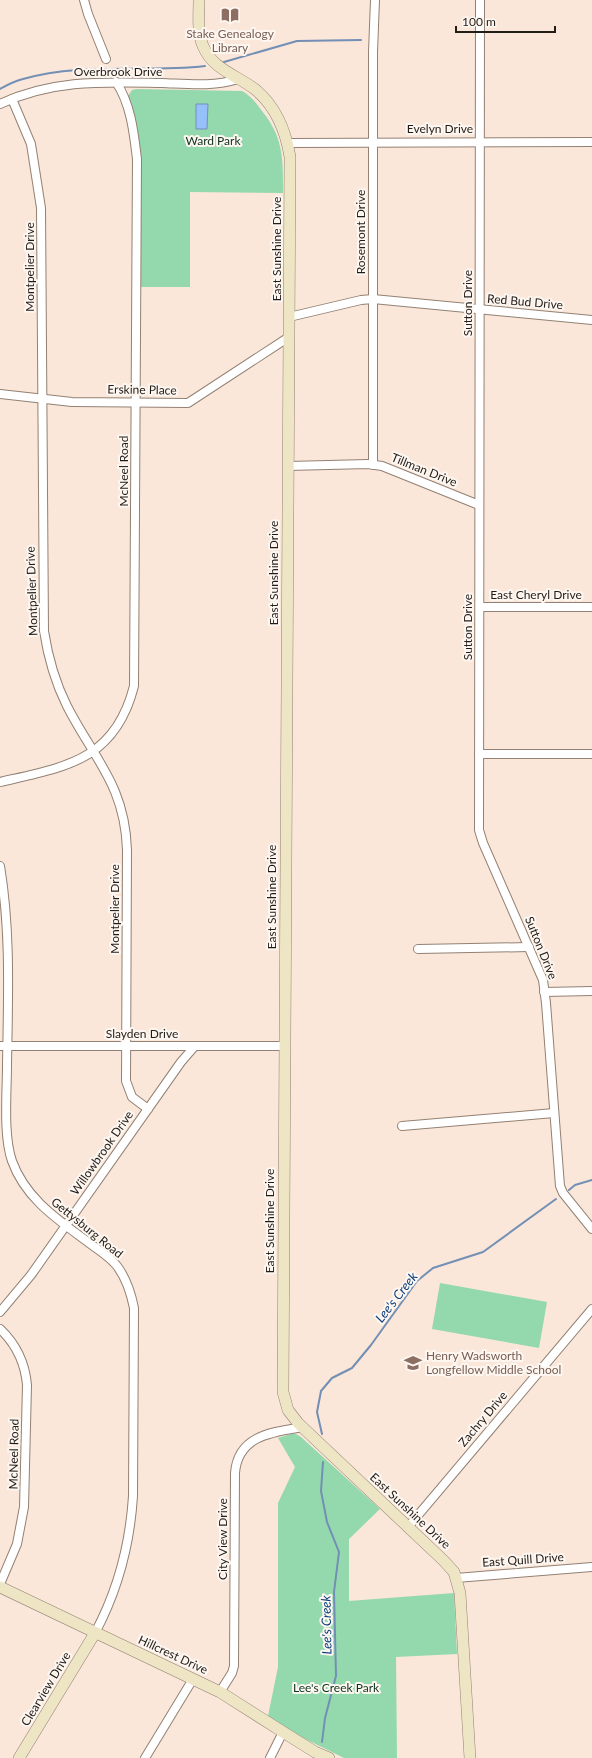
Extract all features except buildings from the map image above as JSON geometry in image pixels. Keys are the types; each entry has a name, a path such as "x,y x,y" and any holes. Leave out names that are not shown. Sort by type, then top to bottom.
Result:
{"street":[{"path":"84,0 106,59"},
{"name":"East Sunshine Drive","path":"199,0 199,30 202,44 211,60 218,67 255,90 270,106 281,124 288,143 290,157 283,1392 288,1410 303,1427 450,1568 456,1578 460,1593 470,1758"},
{"name":"Rosemont Drive","path":"373,465 373,52 375,0"},
{"name":"Sutton Drive","path":"480,0 479,830 481,838 543,980 560,1186 563,1193 592,1229"},
{"name":"Overbrook Drive","path":"0,104 12,98 51,87 70,84 116,82 213,85 238,79"},
{"name":"McNeel Road","path":"0,782 60,767 75,762 94,751 109,737 122,719 131,699 135,682 137,159 124,97 116,82"},
{"name":"Montpelier Drive","path":"12,98 31,144 41,208 44,631 53,672 67,705 110,778 122,812 126,837 127,1086 132,1097 148,1108"},
{"name":"Evelyn Drive","path":"288,143 481,141 592,142"},
{"name":"Red Bud Drive","path":"289,317 361,300 373,299 592,320"},
{"name":"Erskine Place","path":"0,394 42,400 188,403 289,337"},
{"name":"Tillman Drive","path":"288,466 373,465 391,469 479,505"},
{"name":"East Cheryl Drive","path":"480,606 592,607"},
{"path":"479,754 592,754"},
{"name":"Gettysburg Road","path":"0,866 5,894 8,932 4,1046 8,1134 12,1160 17,1174 32,1197 44,1209 117,1266 127,1284 134,1308 132,1520 128,1545 118,1583 106,1612 95,1633"},
{"path":"418,949 529,947"},
{"path":"544,992 592,991"},
{"name":"Slayden Drive","path":"4,1046 284,1046"},
{"name":"Willowbrook Drive","path":"0,1312 31,1275 148,1108 194,1046"},
{"path":"402,1126 554,1113"},
{"name":"Zachry Drive","path":"408,1527 592,1309"},
{"name":"McNeel Road","path":"0,1329 12,1342 22,1358 26,1372 27,1385 24,1507 17,1544 0,1584"},
{"name":"City View Drive","path":"220,1692 232,1673 234,1666 235,1473 239,1457 246,1446 257,1438 274,1432 303,1427"},
{"name":"East Quill Drive","path":"456,1578 592,1567"},
{"name":"Hillcrest Drive","path":"0,1587 220,1692 315,1752 329,1758"},
{"name":"Clearview Drive","path":"19,1758 95,1633"},
{"path":"145,1758 194,1679"},
{"path":"270,1758 283,1732"}],"green space":[{"name":"Ward Park","path":"132,90 242,91 251,97 269,121 275,131 281,150 283,193 190,192 190,287 140,287 141,170 128,96"},
{"path":"440,1283 547,1302 539,1348 432,1329"},
{"name":"Lee's Creek Park","path":"296,1434 301,1437 380,1509 349,1539 349,1601 454,1593 457,1654 396,1657 397,1758 344,1758 295,1734 268,1716 278,1667 278,1503 295,1467 278,1438"}],"water":[{"path":"196,104 208,104 207,129 196,129"}],"waterway":[{"path":"224,62 297,41 361,40"},
{"path":"0,89 23,79 68,71 91,69 160,69 205,66"},
{"name":"Lee's Creek","path":"569,1190 575,1185 592,1180"},
{"name":"Lee's Creek","path":"322,1434 317,1412 321,1391 332,1378 352,1368 371,1345 417,1281 433,1268 483,1252 556,1199"},
{"name":"Lee's Creek","path":"322,1742 325,1718 336,1676 334,1592 339,1552 327,1522 321,1491 323,1462"}],"place":[{"name":"Stake Genealogy Library","path":"230,15"},
{"name":"Henry Wadsworth Longfellow Middle School","path":"413,1363"}]}
